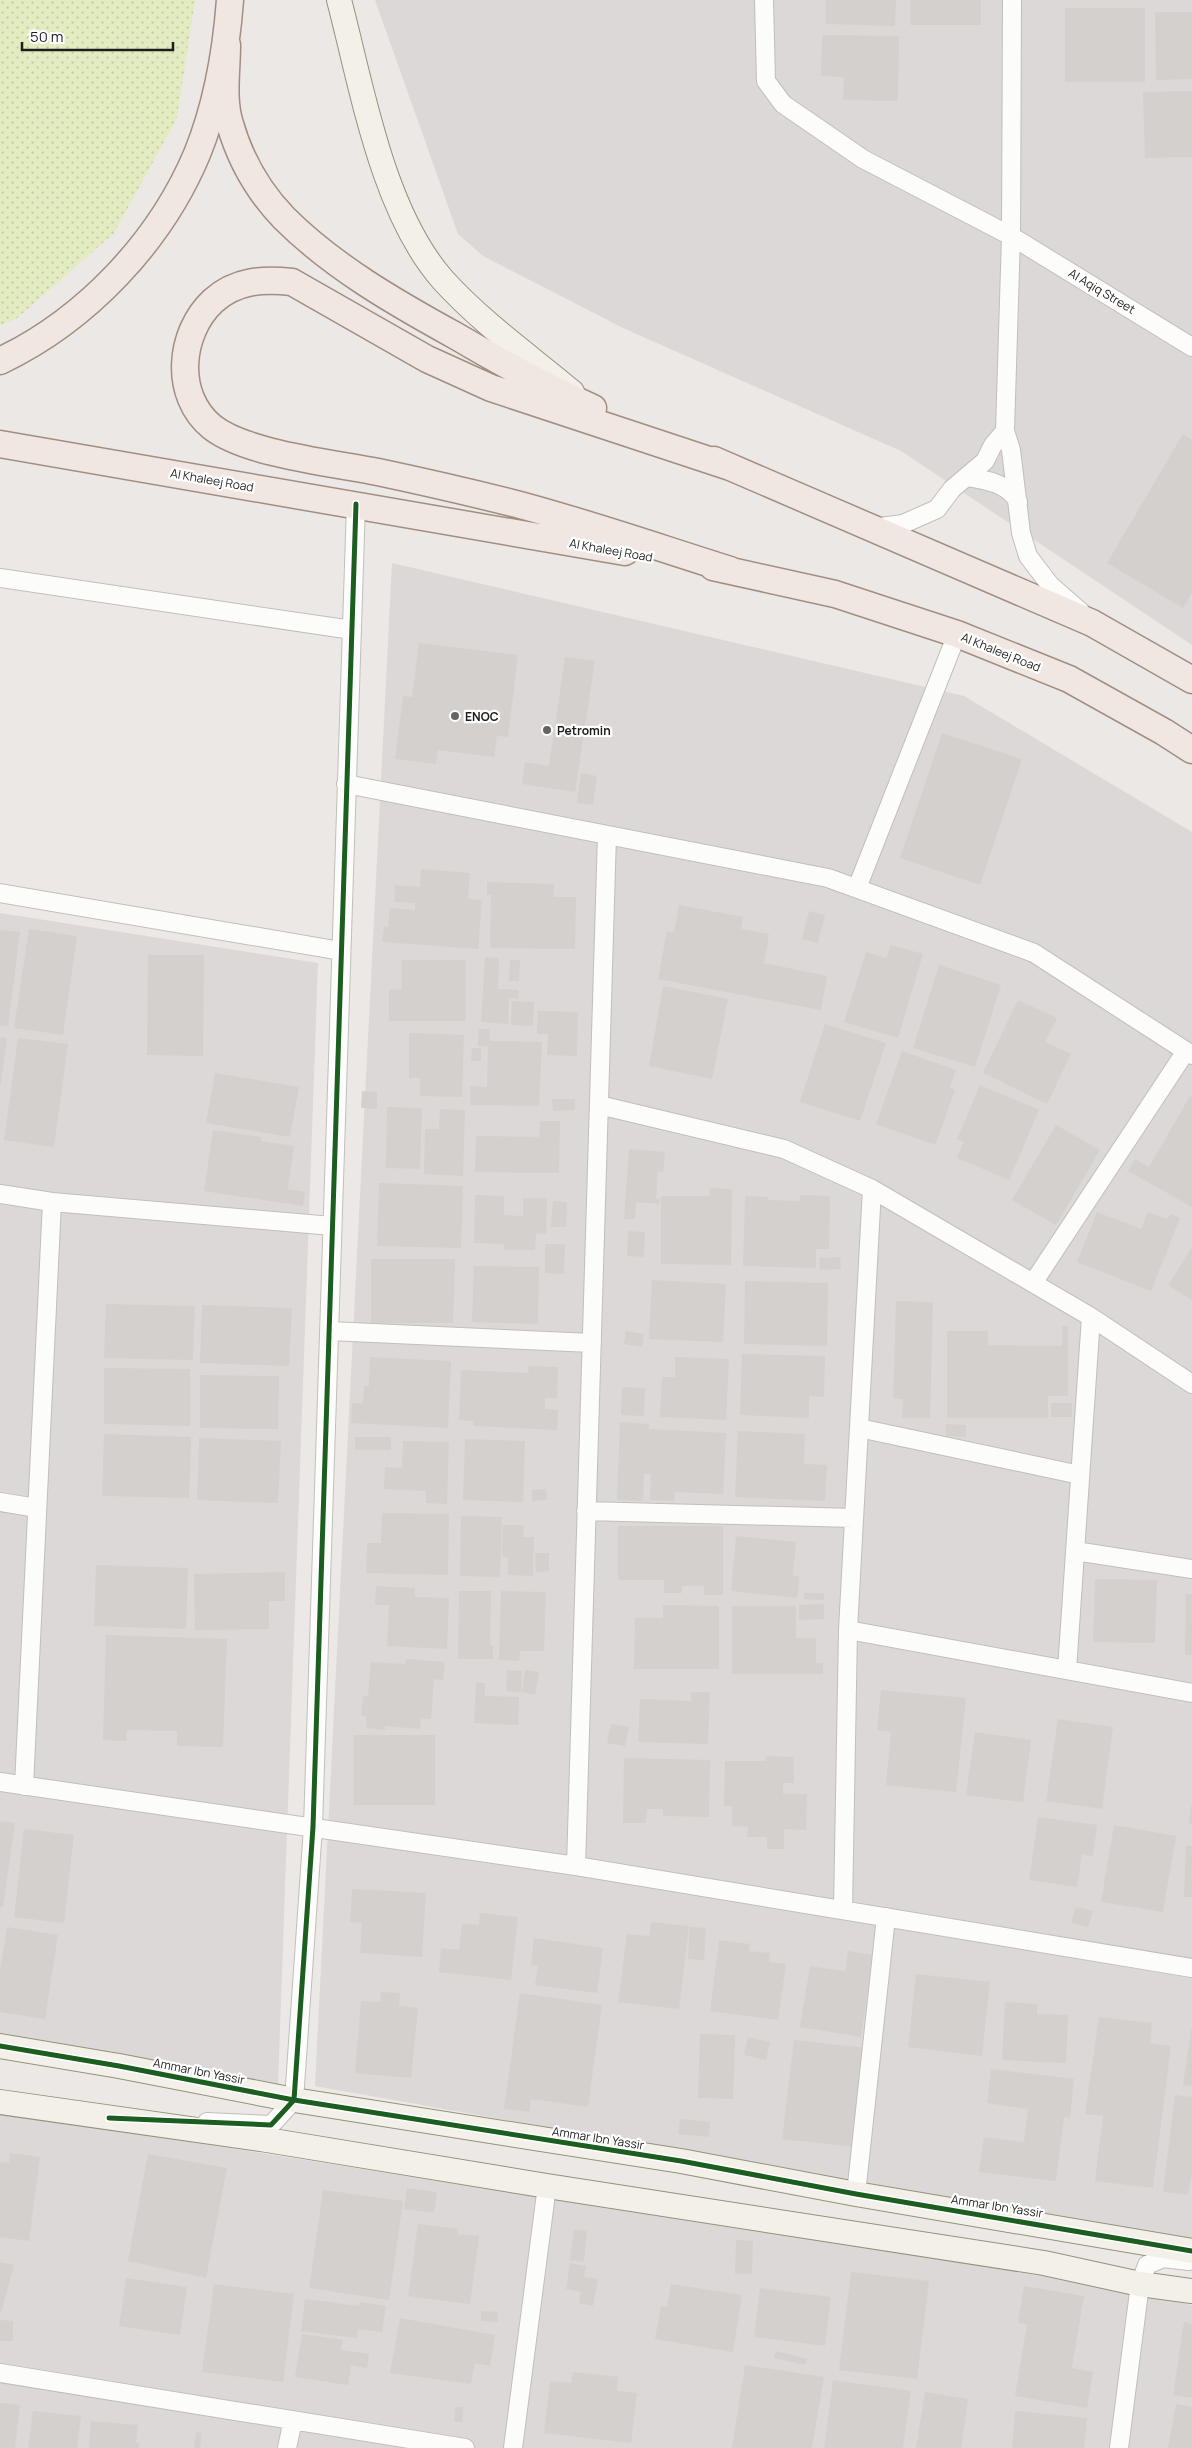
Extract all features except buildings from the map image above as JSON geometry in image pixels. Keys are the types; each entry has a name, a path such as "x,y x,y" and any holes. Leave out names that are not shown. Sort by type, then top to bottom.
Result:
{"main road":[{"path":"230,0 226,100 229,122 248,169 265,196 284,218 328,254 407,309 491,356 587,405 1092,623 1192,680"},
{"path":"0,361 53,331 101,290 137,253 169,206 196,155 214,104 227,45"},
{"path":"730,467 491,388 427,358 292,282 268,279 244,283 223,292 207,307 193,325 186,345 184,370 200,414 212,427 233,439 259,448 380,472 521,505 730,570"},
{"name":"Al Khaleej Road","path":"0,444 730,570 835,594 957,634 1069,679 1164,732 1192,750"}],"street":[{"path":"339,0 378,147 392,190 404,219 421,250 442,279 474,310 587,405"},
{"name":"Al Aqiq Street","path":"764,0 766,80 783,104 863,159 1011,236 1192,346"},
{"path":"1012,0 1011,236 1005,431 1011,450 1021,533 1028,556 1050,585 1092,623"},
{"path":"873,528 903,524 937,509 952,489 985,461 993,445 1005,431"},
{"path":"968,477 986,480 1000,486 1014,494 1018,502"},
{"path":"109,2118 271,2125 294,2100 313,1827 356,504"},
{"path":"0,578 352,630"},
{"path":"857,888 957,634"},
{"path":"346,784 828,878 1034,953 1189,1053 1033,1283"},
{"path":"576,1866 607,835"},
{"path":"0,893 341,951"},
{"path":"599,1105 784,1148 872,1189 1091,1317 1192,1384"},
{"path":"843,1910 848,1630 872,1189"},
{"path":"0,1194 52,1202 332,1226"},
{"path":"24,1786 52,1202"},
{"path":"1067,1670 1091,1317"},
{"path":"329,1331 592,1343"},
{"path":"859,1428 1080,1475"},
{"path":"0,1502 37,1508"},
{"path":"586,1511 854,1518"},
{"path":"1075,1551 1192,1568"},
{"path":"848,1630 1192,1693"},
{"path":"0,1782 576,1866 1192,1968"},
{"path":"856,2194 886,1917"},
{"name":"Ammar Ibn Yassir","path":"0,2046 119,2066 294,2100 681,2161 856,2194 1192,2251"},
{"path":"0,2102 267,2140 547,2186 1044,2263 1140,2284 1192,2291"},
{"path":"514,2448 547,2186"},
{"path":"1119,2448 1140,2284 1147,2265 1163,2258 1192,2261"},
{"path":"0,2373 465,2448"},
{"path":"287,2448 293,2420"}],"shaded area":[{"path":"375,0 1192,0 1192,645 901,451 623,328 483,256 458,234"},
{"path":"392,563 964,696 1192,832 1192,2242 315,2086"},
{"path":"0,913 318,963 278,2085 0,2042"},
{"path":"0,2112 1118,2288 1192,2305 1192,2448 0,2448"}],"green space":[{"path":"0,0 195,0 177,118 114,233 16,319 0,325"}],"cycle path":[{"path":"109,2118 271,2125 294,2100 313,1827 356,504"},
{"path":"0,2046 119,2066 294,2100 681,2161 856,2194 1192,2251"}],"place":[{"name":"ENOC","path":"455,716"},
{"name":"Petromin","path":"547,730"}]}
